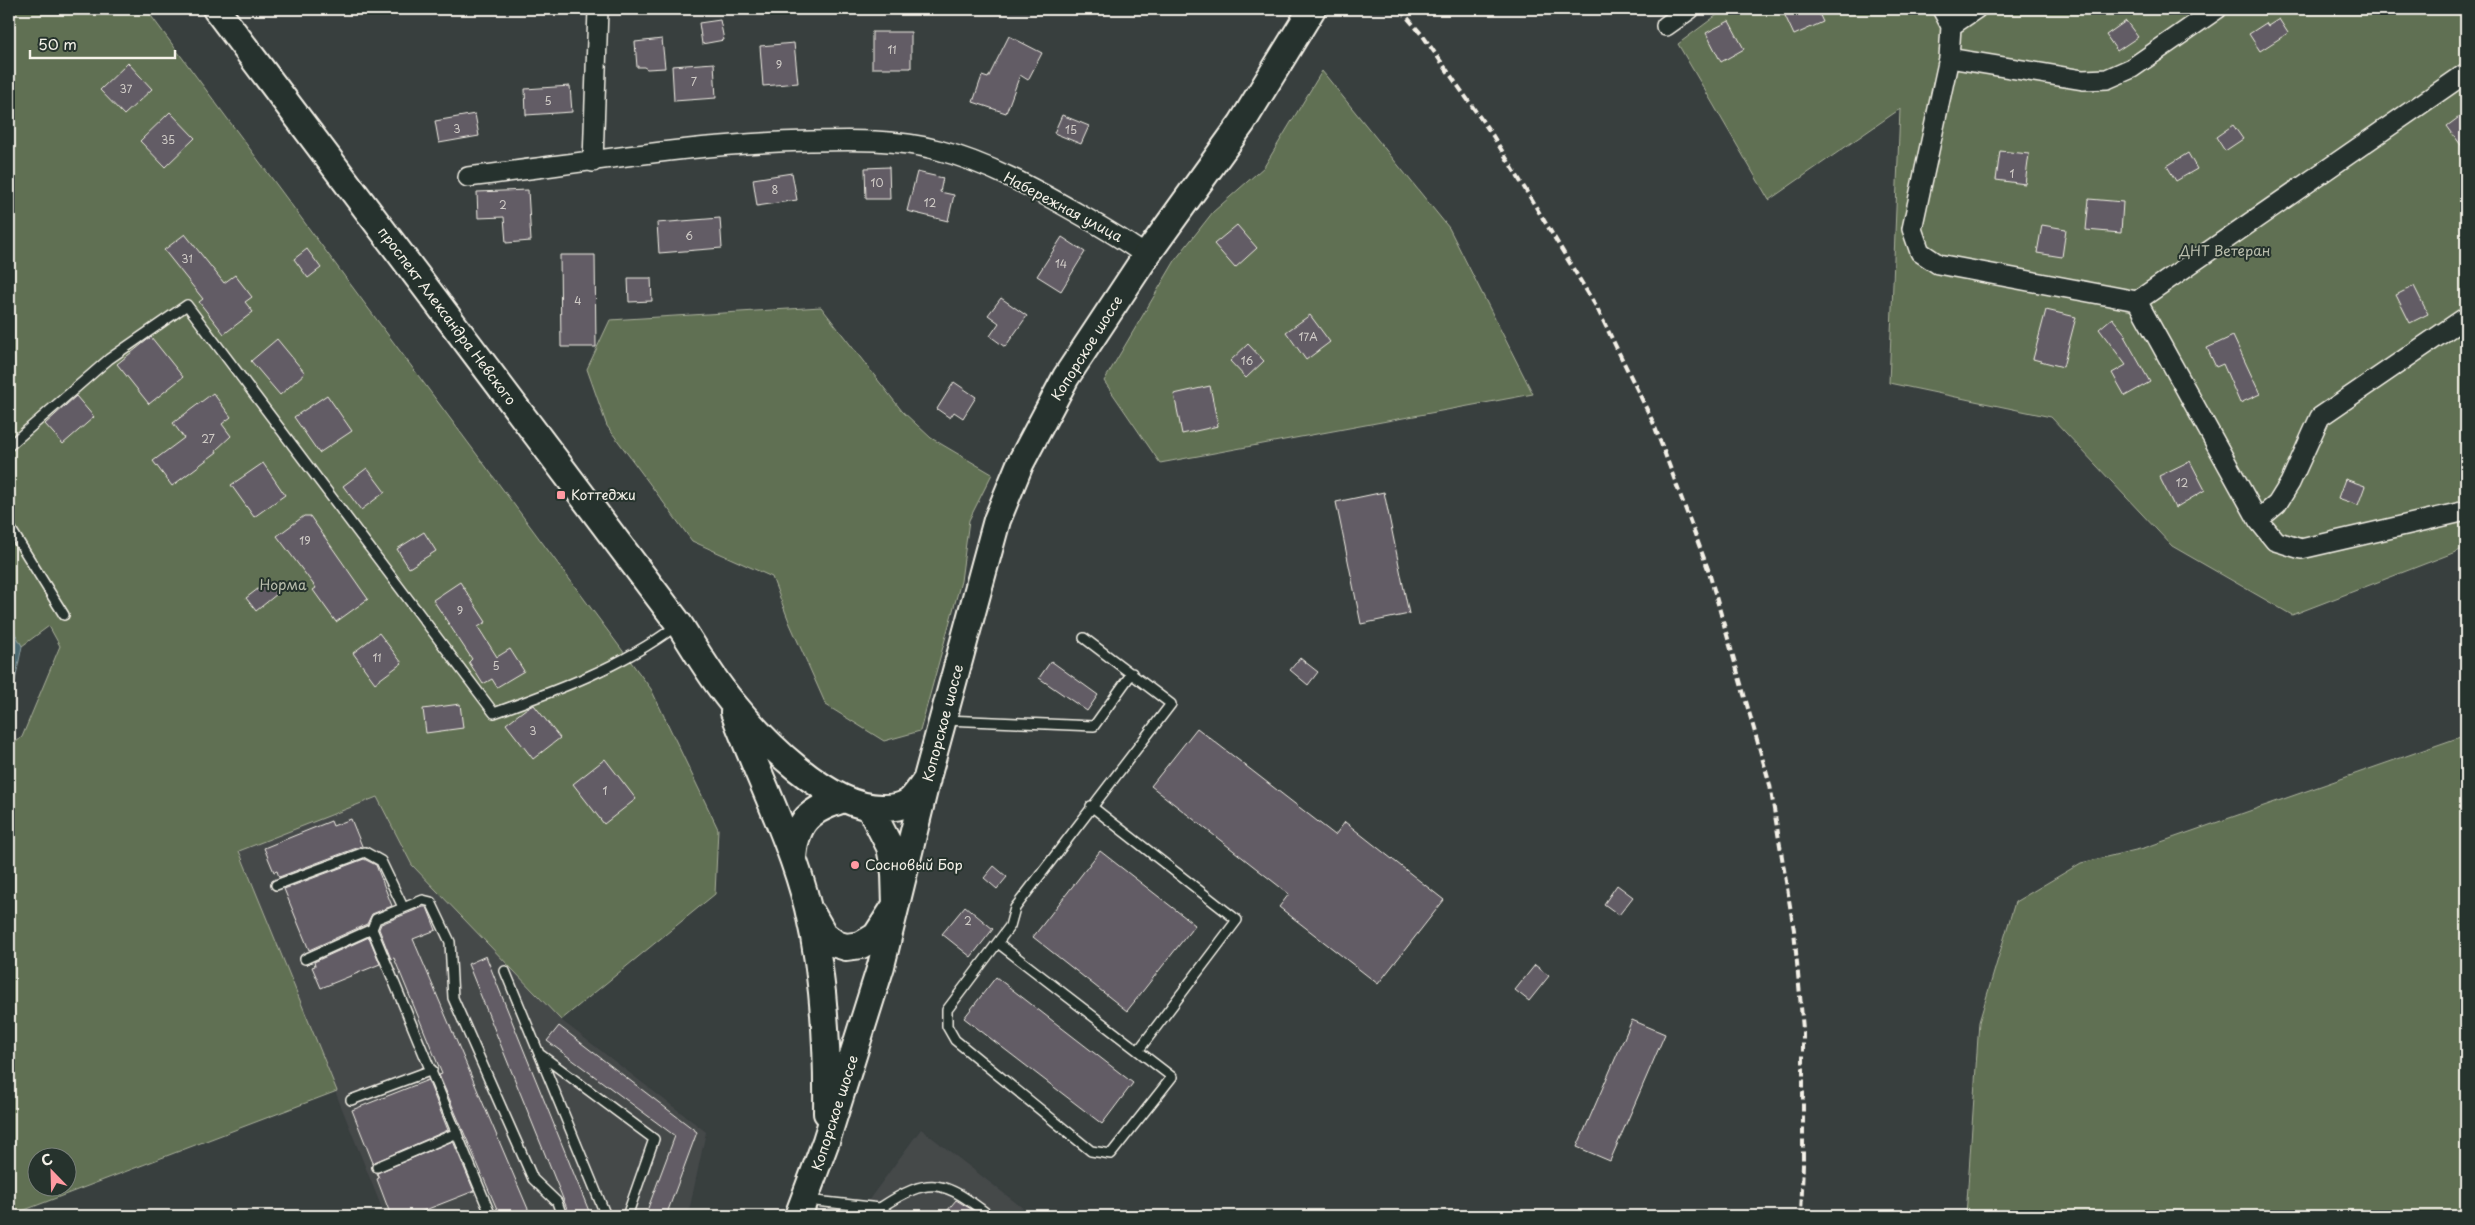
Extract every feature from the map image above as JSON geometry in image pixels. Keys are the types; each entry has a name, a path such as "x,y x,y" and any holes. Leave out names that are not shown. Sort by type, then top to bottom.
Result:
{"main road":[{"name":"проспект Александра Невского","path":"216,9 678,624 729,700"},
{"path":"1146,256 1242,123 1312,9"},
{"name":"Копорское шоссе","path":"801,1208 826,1141 878,975 927,778 997,520 1020,464 1066,377 1146,256"},
{"path":"729,700 785,758 810,780 844,799 870,808 892,808 910,801 927,778"},
{"path":"729,700 793,858 808,907 825,1003 828,1050 826,1141"},
{"path":"793,858 795,837 803,822 819,807 844,799"},
{"path":"808,907 824,934 836,944 846,947 861,945 876,936 896,905 895,873 890,847 870,808"}],"street":[{"path":"593,162 598,9"},
{"path":"1666,26 1690,9"},
{"path":"1942,9 1951,26 1949,58 1912,228 1920,252 1938,264 2137,301 2466,73"},
{"path":"1951,26 1976,9"},
{"path":"1949,58 2082,80 2107,79 2132,68 2217,9"},
{"name":"Набережная улица","path":"468,177 752,142 844,140 888,142 938,150 976,163 1039,192 1129,243 1146,256"},
{"path":"2137,301 2258,520 2275,541 2301,549 2466,511"},
{"path":"2258,520 2278,504 2290,483 2320,417 2466,317"}],"lane":[{"path":"9,446 109,359 187,305 494,713 578,683 628,658 678,624"},
{"path":"9,526 64,615"},
{"path":"998,943 1172,1077 1111,1154 1091,1152 956,1040 947,1026 947,1010 1010,926 1014,908 1171,704 1084,638"},
{"path":"944,720 1094,726 1132,673"},
{"path":"1091,806 1237,920 1138,1050"},
{"path":"276,885 365,852 381,860 403,907"},
{"path":"306,959 372,929 376,919 423,900 431,902 450,942 452,998 533,1179 557,1202 562,1216"},
{"path":"372,929 491,1216"},
{"path":"505,971 606,1216"},
{"path":"539,1054 654,1139 627,1216"},
{"path":"351,1100 432,1070"},
{"path":"377,1167 457,1134"},
{"path":"801,1208 880,1208 905,1192 934,1184 958,1192 990,1216"},
{"path":"880,1208 891,1216"}],"shaded area":[{"path":"377,797 412,865 561,1020 706,1132 688,1216 385,1216 239,851"},
{"path":"921,1129 1033,1216 857,1216"}],"green space":[{"name":"Норма","path":"14,9 146,9 651,689 718,829 715,894 561,1020 412,865 377,797 239,851 337,1091 78,1190 78,1148 28,1148 28,1198 56,1198 9,1216 9,748 22,737 60,646 49,626 22,646 9,623 9,39"},
{"name":"ДНТ Ветеран","path":"1725,9 2466,9 2466,548 2292,615 2172,546 2051,417 1889,383 1900,109 1769,200 1678,44"},
{"path":"1322,71 1449,228 1533,394 1160,463 1104,381 1176,259 1213,212 1264,167"},
{"path":"821,307 902,411 931,438 992,474 969,520 961,581 920,731 884,741 826,705 790,624 772,577 692,541 607,426 587,369 610,320"},
{"path":"2466,735 2466,1216 1966,1216 1979,1022 2015,902 2081,863 2144,848"}],"water":[{"path":"9,623 22,646 9,710"}],"building":[{"path":"1782,9 1817,9 1823,22 1794,35"},
{"path":"2279,19 2288,33 2260,51 2249,34 2266,23 2268,26"},
{"path":"720,20 724,40 702,44 699,23"},
{"path":"1729,21 1744,49 1721,62 1706,33"},
{"path":"2126,21 2138,37 2117,51 2106,35"},
{"path":"872,32 911,32 911,68 872,68"},
{"path":"1009,36 1042,53 1028,80 1020,75 1006,113 973,102 982,76 988,78"},
{"path":"662,39 665,68 647,69 637,67 635,42"},
{"path":"794,43 798,83 763,86 760,46"},
{"path":"128,63 152,89 124,115 100,90"},
{"path":"714,63 716,98 674,101 672,66"},
{"path":"570,86 572,112 526,115 525,89"},
{"path":"170,112 195,138 165,167 140,141"},
{"path":"2466,112 2466,152 2447,126"},
{"path":"475,114 479,136 439,143 435,121"},
{"path":"1062,115 1089,126 1081,144 1054,133"},
{"path":"2233,125 2243,139 2225,151 2216,137"},
{"path":"2000,151 2029,154 2025,184 1996,180"},
{"path":"2188,153 2197,169 2176,181 2167,166"},
{"path":"889,167 890,199 866,199 865,168"},
{"path":"917,172 943,178 940,192 954,195 948,221 907,211"},
{"path":"792,173 797,200 757,206 753,179"},
{"path":"528,190 531,241 506,243 504,217 478,218 477,192"},
{"path":"2089,199 2123,202 2121,233 2086,230"},
{"path":"720,218 722,248 659,253 657,223"},
{"path":"1237,225 1257,248 1235,268 1214,244"},
{"path":"2042,225 2066,229 2062,257 2037,253"},
{"path":"185,234 224,283 235,275 252,297 245,302 253,312 224,334 199,302 203,299 164,250"},
{"path":"1062,237 1085,252 1061,291 1037,276"},
{"path":"307,249 321,268 308,278 294,259"},
{"path":"560,255 595,255 596,347 561,347"},
{"path":"628,278 651,278 652,301 629,302"},
{"path":"2414,286 2428,314 2410,323 2396,295"},
{"path":"1001,298 1027,316 1005,347 990,336 999,323 988,315"},
{"path":"2046,310 2076,317 2063,367 2033,359"},
{"path":"1310,315 1330,342 1306,360 1286,332"},
{"path":"2112,318 2126,335 2124,336 2150,382 2125,396 2112,373 2126,365 2099,329"},
{"path":"2233,336 2260,394 2240,403 2223,364 2216,367 2207,348"},
{"path":"151,337 183,377 149,404 117,364"},
{"path":"277,339 305,373 280,395 251,361"},
{"path":"1248,344 1264,361 1246,378 1230,361"},
{"path":"954,382 976,397 963,418 954,412 950,418 937,409"},
{"path":"1210,386 1218,426 1182,434 1174,394"},
{"path":"213,393 231,417 222,424 231,436 216,450 217,452 172,486 153,461 184,438 173,423"},
{"path":"327,395 352,431 319,453 294,417"},
{"path":"76,396 94,417 63,444 45,424"},
{"path":"2190,461 2205,490 2175,508 2159,476"},
{"path":"263,463 285,495 254,517 231,485"},
{"path":"367,468 385,492 361,510 343,486"},
{"path":"2345,479 2365,486 2358,505 2338,498"},
{"path":"1384,492 1409,614 1361,624 1336,502"},
{"path":"304,516 310,516 368,599 336,622 313,590 316,588 277,536"},
{"path":"424,532 436,551 409,568 397,549"},
{"path":"267,582 277,594 256,611 246,598"},
{"path":"460,582 486,622 478,627 497,657 510,649 524,671 497,687 492,679 483,684 469,662 472,659 433,600"},
{"path":"379,633 402,663 375,683 353,653"},
{"path":"1300,658 1318,672 1308,685 1290,670"},
{"path":"1051,661 1098,695 1087,711 1039,678"},
{"path":"460,704 463,728 426,733 423,709"},
{"path":"534,705 560,738 533,759 506,724"},
{"path":"1197,728 1335,835 1345,822 1444,900 1378,984 1279,907 1289,894 1151,786"},
{"path":"605,759 636,799 604,824 573,784"},
{"path":"351,819 362,846 279,877 277,871 274,872 264,848 331,821 333,826"},
{"path":"1100,851 1195,925 1127,1011 1033,937"},
{"path":"364,859 376,865 392,906 372,914 367,924 309,950 284,889"},
{"path":"994,866 1007,877 997,889 984,878"},
{"path":"1617,885 1633,897 1619,915 1604,904"},
{"path":"965,906 993,929 971,957 942,934"},
{"path":"427,907 436,930 413,939 531,1216 500,1216 439,1075 442,1074 394,958 391,959 379,929 381,924"},
{"path":"369,937 380,964 321,988 312,967 315,966 314,962"},
{"path":"486,956 591,1216 570,1216 468,964"},
{"path":"1535,965 1549,976 1529,1001 1515,990"},
{"path":"996,977 1133,1083 1102,1124 964,1018"},
{"path":"1632,1020 1665,1034 1610,1161 1577,1147"},
{"path":"559,1026 697,1132 666,1216 645,1216 675,1136 547,1041"},
{"path":"428,1080 448,1130 373,1163 352,1110"},
{"path":"453,1141 474,1191 410,1216 391,1216 377,1179 379,1178 377,1173"},
{"path":"956,1200 971,1209 980,1216 943,1216"}],"railway":[{"path":"1400,9 1423,36 1493,136 1597,308 1653,422 1708,569 1770,785 1794,930 1803,1029 1801,1216"}],"place":[{"name":"Коттеджи","path":"561,495"},
{"name":"Сосновый Бор","path":"855,865"}]}
